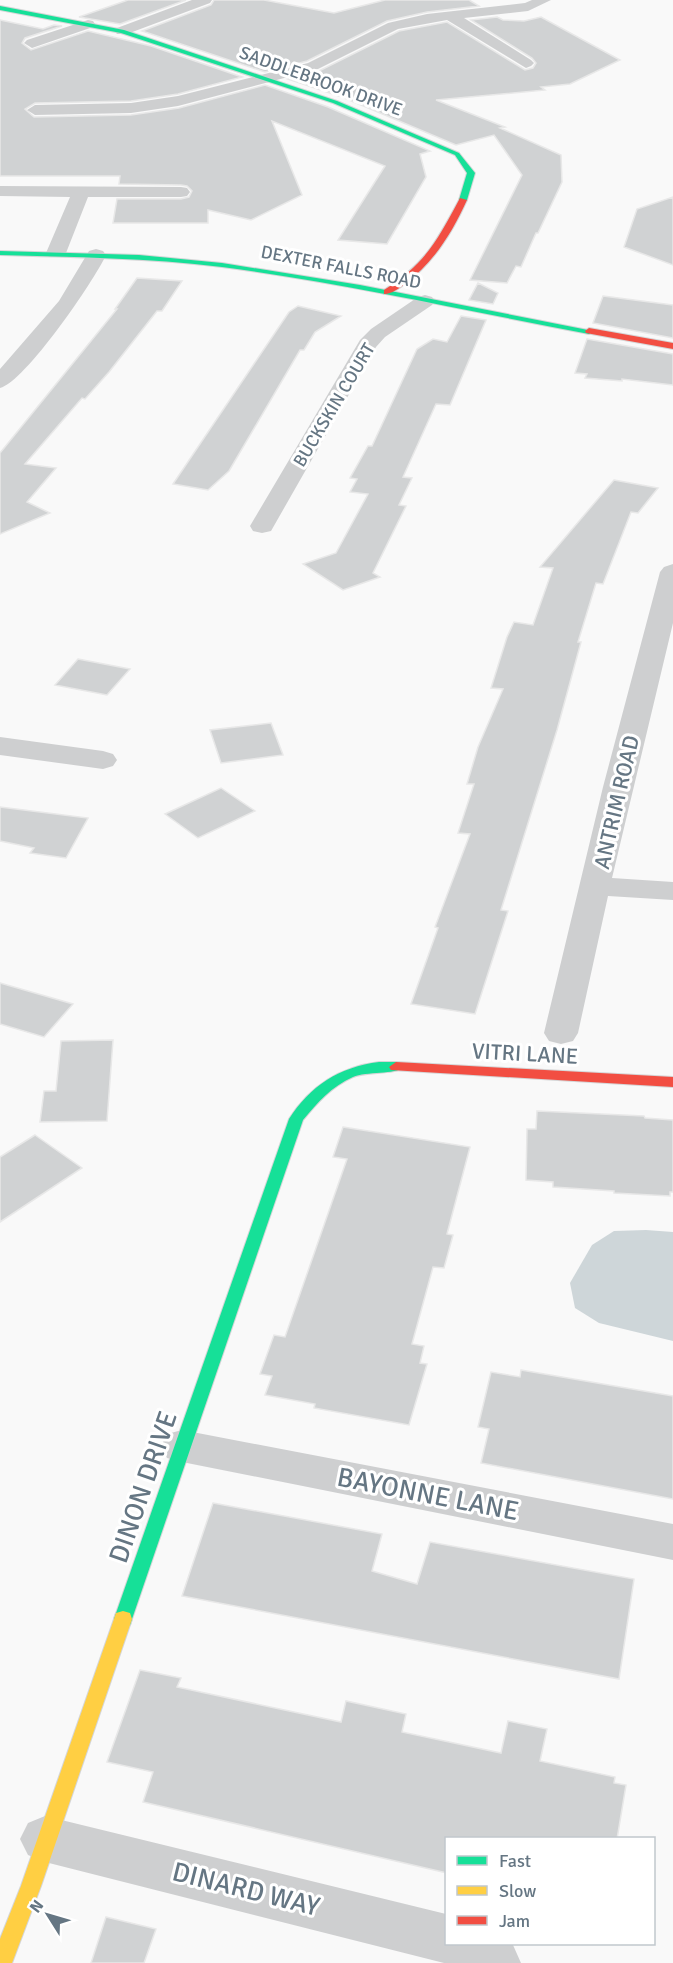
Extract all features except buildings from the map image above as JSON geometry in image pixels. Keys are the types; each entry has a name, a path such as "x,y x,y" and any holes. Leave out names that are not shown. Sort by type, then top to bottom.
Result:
{"street":[{"path":"122,31 205,0"},
{"path":"35,110 149,107 313,66 393,26 450,16 528,7 544,0"},
{"name":"SADDLEBROOK DRIVE","path":"0,8 122,31 268,79 335,102 445,148 465,161 471,172 468,189 430,258 407,279 387,292"},
{"path":"450,16 526,63"},
{"path":"32,43 88,24"},
{"path":"0,191 181,192"},
{"path":"56,253 81,192"},
{"name":"DEXTER FALLS ROAD","path":"0,253 96,255 221,265 387,292 673,346"},
{"path":"0,382 47,328 90,271 96,255"},
{"name":"BUCKSKIN COURT","path":"262,526 367,344 378,333 425,301"},
{"name":"ANTRIM ROAD","path":"561,1033 618,787 673,572"},
{"path":"0,746 103,760"},
{"path":"596,886 673,891"},
{"name":"VITRI LANE","path":"375,1066 673,1082"},
{"name":"DINON DRIVE","path":"1,1963 31,1886 45,1839 296,1119 315,1095 340,1075 375,1066"},
{"name":"BAYONNE LANE","path":"182,1446 673,1542"},
{"name":"DINARD WAY","path":"45,1839 445,1939"},
{"path":"462,1945 495,1963"}],"shaded area":[{"path":"614,1231 673,1232 673,1341 599,1323 575,1308 570,1283 592,1245"}],"traffic: fast":[{"path":"0,8 122,31 335,102 457,154 471,173 463,200"},
{"path":"0,253 84,255 222,265 360,287 589,331"},
{"path":"123,1619 296,1119 317,1094 338,1078 364,1069 396,1067"}],"traffic: slow":[{"path":"1,1963 31,1886 123,1619"}],"traffic: jam":[{"path":"387,292 413,273 433,252 449,228 463,200"},
{"path":"589,331 673,346"},
{"path":"396,1067 673,1082"}]}
